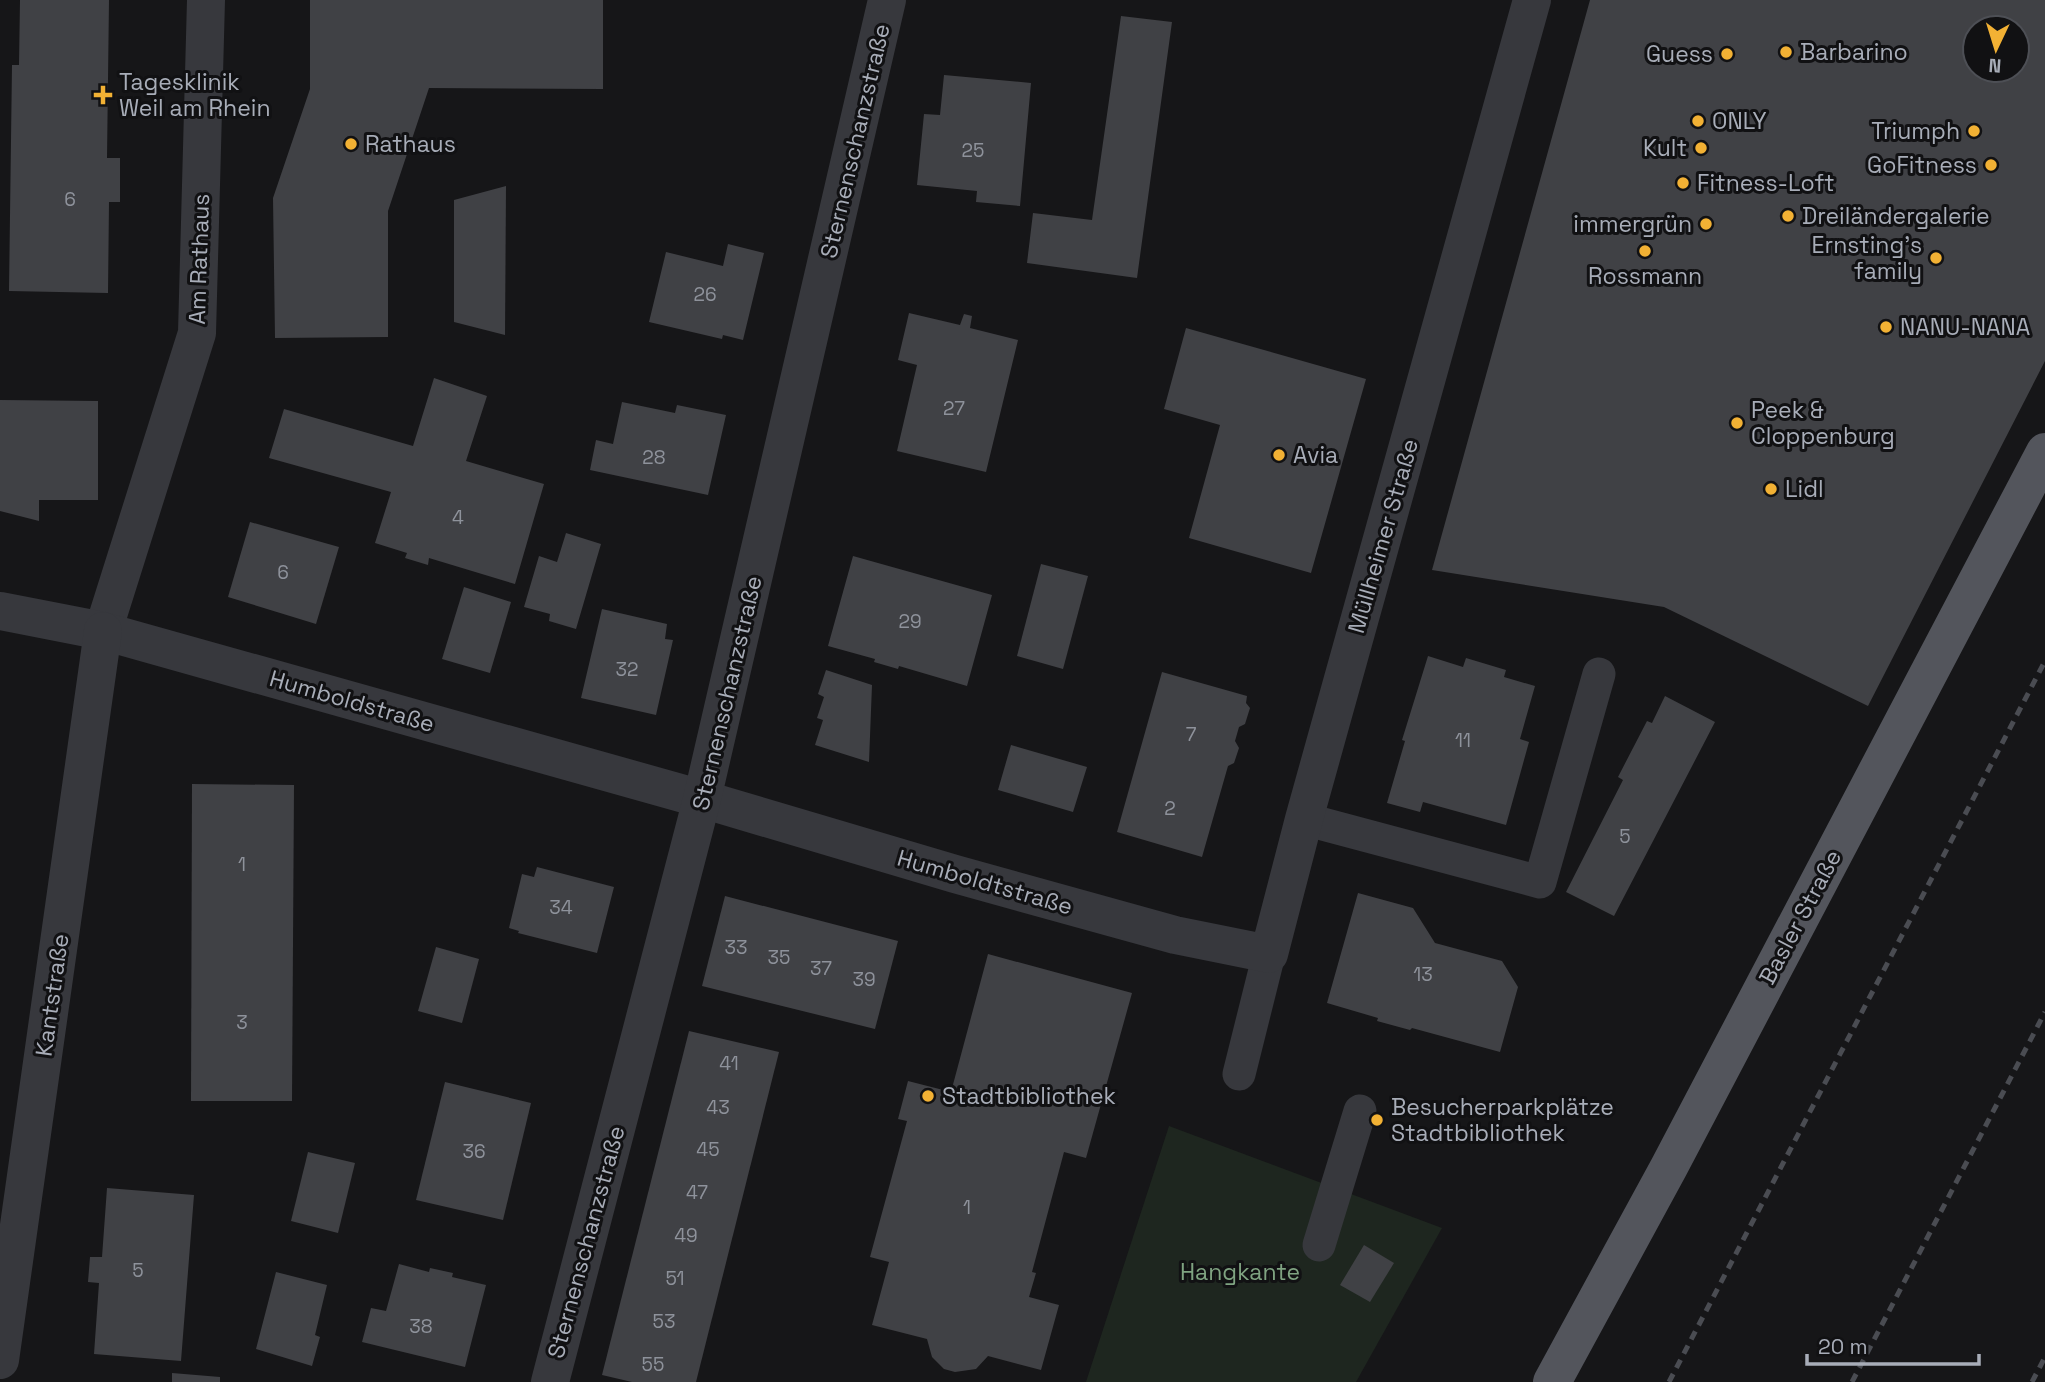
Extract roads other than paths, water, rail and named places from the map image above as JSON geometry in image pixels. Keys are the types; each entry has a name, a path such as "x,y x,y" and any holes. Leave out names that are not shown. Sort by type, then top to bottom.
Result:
{"main road":[{"name":"Basler Straße","path":"1552,1382 1669,1167 2045,452"}],"street":[{"name":"Am Rathaus","path":"103,631 197,333 206,0"},
{"name":"Sternenschanzstraße","path":"550,1382 702,799 887,0"},
{"name":"Müllheimer Straße","path":"1269,954 1304,819 1532,0"},
{"name":"Humboldstraße","path":"0,611 103,631 702,799"},
{"name":"Kantstraße","path":"0,1360 103,631"},
{"name":"Humboldtstraße","path":"702,799 1187,939 1269,954"}],"lane":[{"path":"1304,819 1540,883 1599,674"},
{"name":"Müllheimer Straße","path":"1239,1074 1269,954"},
{"path":"1319,1245 1360,1111"}],"railway":[{"path":"1669,1382 2045,661"},
{"path":"1852,1382 2045,1012"},
{"path":"2032,1382 2045,1357"}],"place":[{"name":"Barbarino","path":"1786,52"},
{"name":"Guess","path":"1727,54"},
{"name":"Tagesklinik Weil am Rhein","path":"103,95"},
{"name":"ONLY","path":"1698,121"},
{"name":"Triumph","path":"1974,131"},
{"name":"Rathaus","path":"351,144"},
{"name":"Kult","path":"1701,148"},
{"name":"GoFitness","path":"1991,165"},
{"name":"Fitness-Loft","path":"1683,183"},
{"name":"Dreiländergalerie","path":"1788,216"},
{"name":"immergrün","path":"1706,224"},
{"name":"Rossmann","path":"1645,251"},
{"name":"Ernsting's family","path":"1936,258"},
{"name":"NANU-NANA","path":"1886,327"},
{"name":"Peek & Cloppenburg","path":"1737,423"},
{"name":"Avia","path":"1279,455"},
{"name":"Lidl","path":"1771,489"},
{"name":"Stadtbibliothek","path":"928,1096"},
{"name":"Besucherparkplätze Stadtbibliothek","path":"1377,1120"}],"park label":[{"name":"Hangkante","path":"1240,1272"}]}
